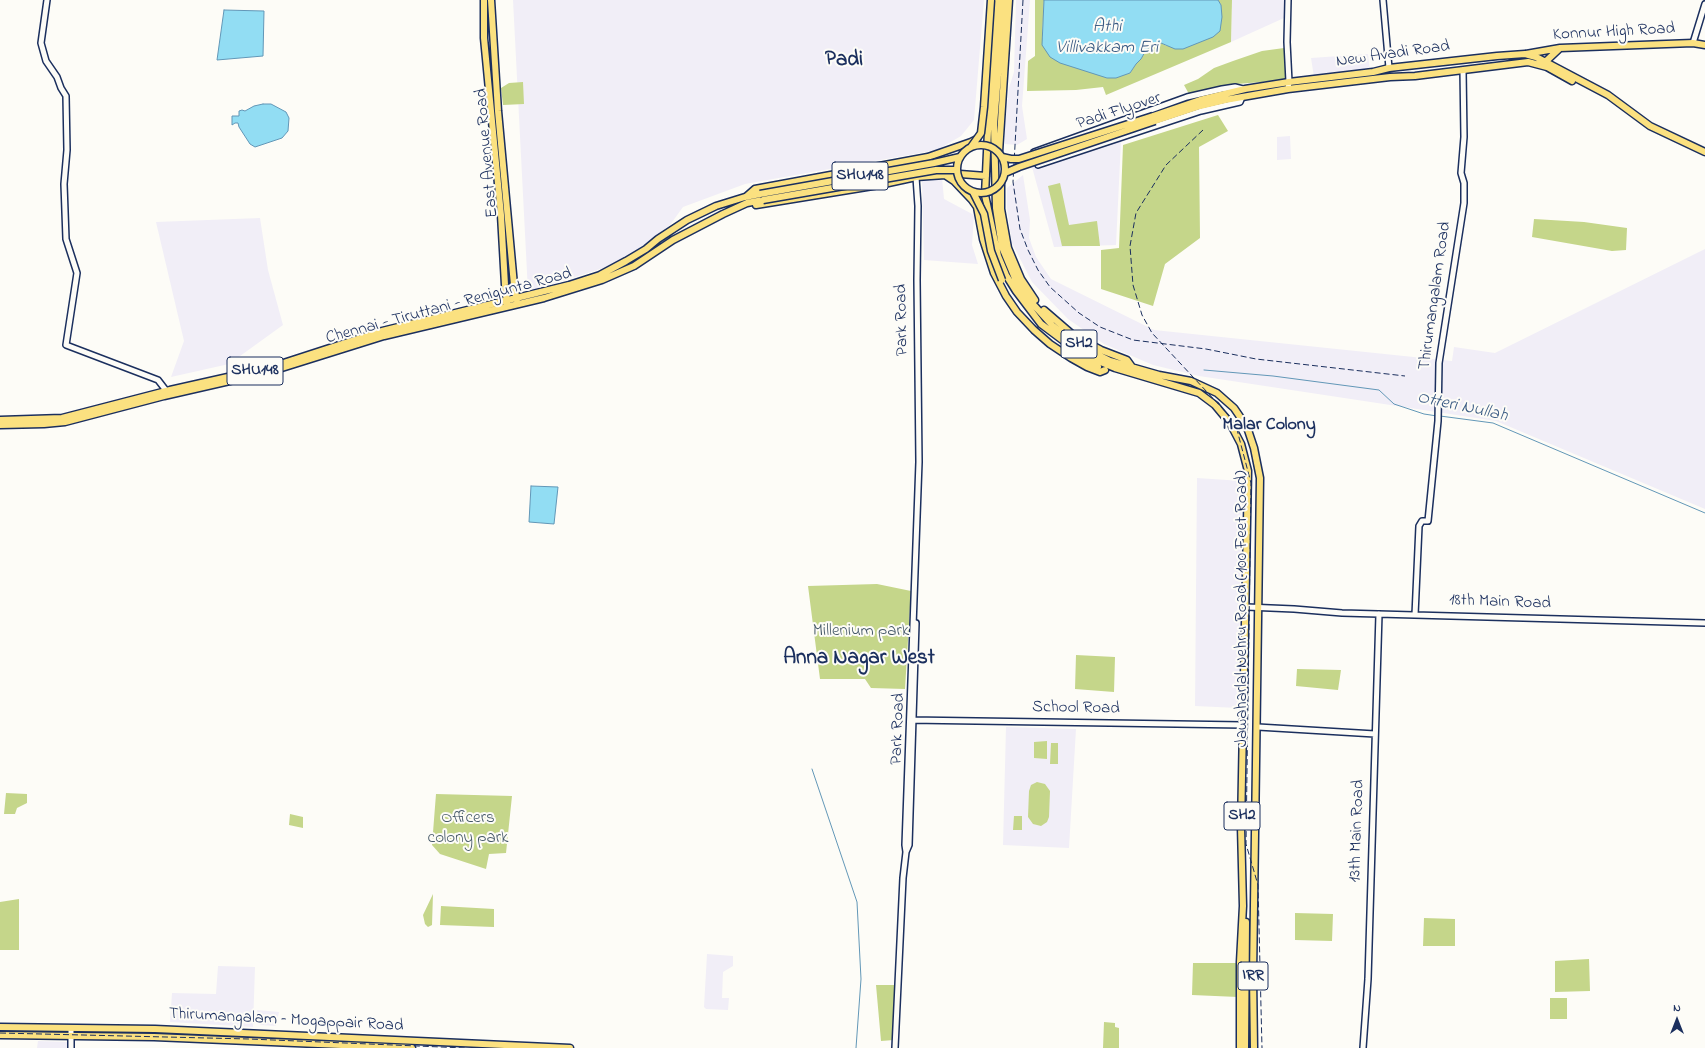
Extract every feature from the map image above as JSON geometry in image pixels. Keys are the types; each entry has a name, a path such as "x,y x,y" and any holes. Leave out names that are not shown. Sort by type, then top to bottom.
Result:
{"main road":[{"name":"East Avenue Road","path":"484,0 484,38 501,215 507,303"},
{"name":"East Avenue Road","path":"491,0 499,119 514,285 517,301"},
{"path":"972,147 981,133 992,0"},
{"name":"Jawaharlal Nehru Road (100 Feet Road)","path":"998,0 988,131 985,195 992,222 998,256 1006,275 1041,324 1084,355 1115,368 1199,393 1215,405 1230,423 1241,444 1248,471 1247,607 1243,725 1243,906 1240,962 1240,1048"},
{"name":"Jawaharlal Nehru Road (100 Feet Road)","path":"1004,0 994,125 996,208 1002,247 1017,283 1031,302 1052,325 1068,338 1096,354 1132,367 1191,381 1218,393 1234,408 1247,428 1254,448 1260,478 1254,1048"},
{"path":"973,192 989,192 996,189 1001,183 1005,173 1005,164 1001,154 1009,0"},
{"name":"Konnur High Road","path":"1527,57 1560,48 1693,43 1705,44"},
{"path":"1543,64 1560,48"},
{"name":"New Avadi Road","path":"1245,89 1373,72 1389,68 1497,56 1527,57 1608,95 1650,126 1705,152"},
{"name":"New Avadi Road","path":"1242,97 1288,89 1463,70 1527,57"},
{"name":"New Avadi Road","path":"1543,64 1607,98 1648,129 1705,155"},
{"name":"Padi Flyover","path":"1005,173 1019,167 1233,96 1245,89"},
{"name":"Padi Flyover","path":"972,147 977,145 989,146 1011,159 1019,159 1200,100 1233,96 1242,97"},
{"path":"745,197 755,189 928,158 971,142 988,131"},
{"name":"SHU148","path":"745,197 934,163 960,157 965,151 972,147"},
{"path":"960,157 957,170 961,183 973,192 984,214 987,234 996,269 1016,304 1039,330 1057,344 1102,369"},
{"path":"928,158 930,175"},
{"name":"SHU148","path":"751,202 936,170 957,170"},
{"path":"751,202 757,205 764,204 930,175 986,176"},
{"path":"945,175 954,181 977,207 983,239 994,273 1006,296 1017,312 1050,344 1087,367 1100,372 1102,369 1115,368"},
{"path":"1001,183 1002,209 1008,248 1021,279 1033,298 1047,314 1073,335 1114,356 1127,360 1132,367"},
{"name":"Chennai - Tiruttani - Renigunta Road","path":"517,301 600,275 646,249 658,239 687,220 716,206 745,197"},
{"name":"Chennai - Tiruttani - Renigunta Road","path":"0,420 62,418 268,368 382,331 573,289 602,280 630,268 692,230 751,202"},
{"path":"980,224 992,222"},
{"name":"Chennai - Tiruttani - Renigunta Road","path":"0,425 65,422 168,393"},
{"name":"SH2","path":"1245,1048 1251,914 1255,905"},
{"name":"SH2","path":"1243,906 1246,912 1250,1048"},
{"name":"Thirumangalam – Mogappair Road","path":"0,1027 155,1029 570,1048"},
{"name":"Thirumangalam – Mogappair Road","path":"0,1035 238,1040 412,1048"}],"street":[{"path":"47,0 40,43 46,61 57,77 66,96 67,137 64,184 66,239 77,273 66,345 158,380 168,393"},
{"path":"1288,0 1288,89"},
{"path":"1383,0 1389,68"},
{"path":"1693,43 1705,4"},
{"name":"Thirumangalam Road","path":"1415,615 1419,526 1422,521 1428,521 1438,421 1439,363 1464,203 1464,183 1461,173 1464,137 1463,70"},
{"path":"1242,97 1240,102 1205,110 1038,165 1034,152 1188,97 1235,87 1245,89"},
{"name":"Park Road","path":"896,1048 911,720 918,462 918,206 916,177"},
{"name":"18th Main Road","path":"1247,607 1342,613 1705,623"},
{"name":"13th Main Road","path":"1364,1048 1368,979 1378,614"},
{"name":"School Road","path":"911,720 1243,725"},
{"path":"1258,728 1375,734"},
{"path":"71,1028 71,1048"}],"shaded area":[{"path":"513,0 984,0 974,120 961,136 937,150 745,184 683,207 670,225 622,262 528,292"},
{"path":"1016,0 1030,0 1022,106 1027,139 1017,145 1005,144 1005,126 1009,88 1014,72"},
{"path":"1232,0 1284,0 1284,18 1231,42"},
{"path":"1368,54 1370,71 1314,77 1311,58"},
{"path":"1290,136 1291,159 1277,160 1277,137"},
{"path":"1121,141 1116,245 1054,247 1032,167"},
{"path":"1023,175 1030,220 1029,238 1036,257 1051,279 1154,330 1452,361 1454,347 1495,353 1705,249 1705,509 1496,421 1199,376 1153,365 1104,344 1068,319 1032,282 1012,243 1007,208 1007,188"},
{"path":"942,178 944,199 974,215 972,245 978,264 924,260 922,181"},
{"path":"260,218 268,270 283,325 229,364 171,377 184,341 156,222"},
{"path":"1197,478 1242,481 1238,708 1195,706"},
{"path":"1006,727 1076,729 1069,848 1003,845"},
{"path":"707,954 733,956 733,966 723,972 722,998 729,998 728,1010 706,1009 704,1007"},
{"path":"218,966 255,967 253,1027 170,1022 172,993 216,994"},
{"path":"257,1010 279,1012 276,1026 260,1025"},
{"path":"38,1041 67,1042 67,1048 37,1048"}],"green space":[{"path":"1035,0 1044,0 1042,38 1107,78 1130,73 1146,50 1154,43 1161,43 1167,46 1221,5 1218,0 1232,0 1231,42 1106,95 1103,87 1076,90 1027,91 1028,61 1035,56"},
{"path":"1284,48 1286,80 1237,84 1189,94 1184,85 1198,79 1214,68 1262,51"},
{"path":"523,82 524,104 503,105 501,88 509,83"},
{"path":"1218,115 1228,131 1199,147 1200,238 1165,264 1153,306 1101,289 1101,250 1119,248 1123,145"},
{"path":"1060,183 1069,225 1097,221 1100,246 1062,246 1048,186"},
{"path":"1534,219 1584,222 1627,228 1626,250 1612,251 1532,237"},
{"name":"Millenium park","path":"877,584 911,591 905,689 871,688 865,679 820,679 808,586"},
{"path":"1076,655 1115,657 1114,692 1075,689"},
{"path":"1297,669 1341,670 1338,690 1296,686"},
{"path":"1047,741 1047,759 1034,758 1034,742"},
{"path":"1051,743 1058,743 1058,764 1050,764"},
{"path":"1037,782 1045,784 1050,791 1049,817 1047,822 1041,826 1033,824 1028,817 1029,791 1031,785"},
{"path":"6,793 27,794 27,803 17,808 15,814 4,814"},
{"name":"Officers colony park","path":"436,794 512,796 506,853 489,854 486,869 440,854 432,845"},
{"path":"290,814 303,817 303,828 289,825"},
{"path":"1014,816 1022,816 1022,830 1013,830"},
{"path":"433,894 432,925 428,927 425,924 423,915"},
{"path":"19,899 19,950 0,950 0,902"},
{"path":"441,906 494,909 494,927 440,925"},
{"path":"1295,913 1333,914 1332,941 1295,940"},
{"path":"1424,918 1455,919 1455,946 1423,946"},
{"path":"1589,959 1590,991 1555,992 1555,961"},
{"path":"1193,963 1238,963 1238,997 1192,995"},
{"path":"876,985 897,985 894,1040 881,1041"},
{"path":"1550,998 1567,998 1567,1019 1550,1019"},
{"path":"1104,1022 1115,1023 1115,1027 1119,1028 1119,1048 1103,1048"}],"water":[{"name":"Athi Villivakkam Eri","path":"1044,0 1218,0 1221,5 1222,17 1220,31 1213,37 1183,49 1175,49 1161,43 1154,44 1146,50 1130,73 1116,78 1107,78 1060,63 1050,57 1042,45"},
{"path":"224,10 264,11 263,56 217,60"},
{"path":"271,104 286,112 289,118 288,131 282,138 255,147 250,144 238,123 232,125 232,116 239,116 239,111 245,111 254,106"},
{"path":"531,486 558,487 554,524 529,522"}],"waterway":[{"name":"Otteri Nullah","path":"1204,370 1273,376 1379,390 1394,404 1424,414 1437,416"},
{"name":"Otteri Nullah","path":"1440,416 1493,423 1705,513"},
{"path":"812,769 857,902 861,979 856,1048"}],"railway":[{"path":"1023,0 1013,182 1020,229 1038,270 1050,287 1079,313 1100,327 1133,340 1206,349 1256,359 1405,376"},
{"path":"1203,130 1166,165 1136,213 1130,246 1133,285 1142,315 1152,333 1235,422 1251,483 1246,844 1258,885 1262,1048"},
{"path":"0,1033 249,1039 465,1048"}],"district":[{"name":"Padi","path":"844,62"},
{"name":"Malar Colony","path":"1269,426"},
{"name":"Anna Nagar West","path":"859,660"}]}
